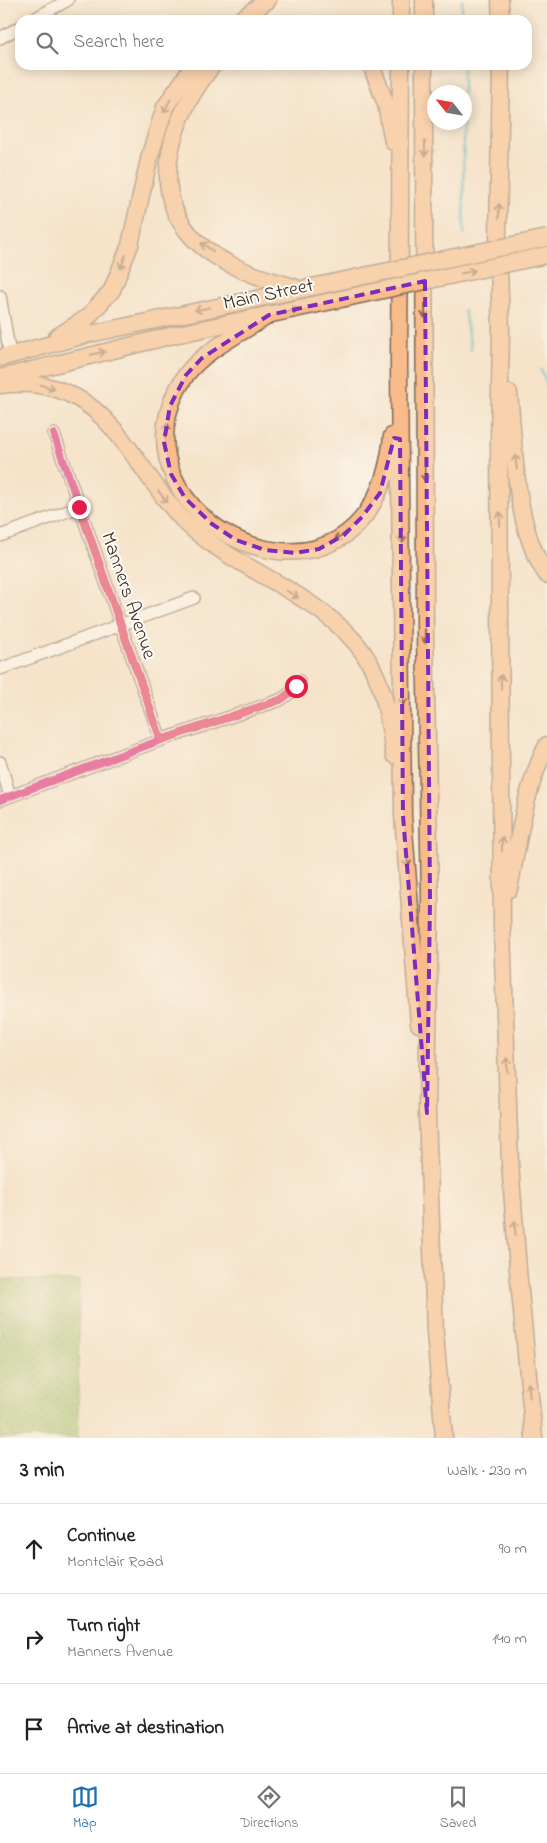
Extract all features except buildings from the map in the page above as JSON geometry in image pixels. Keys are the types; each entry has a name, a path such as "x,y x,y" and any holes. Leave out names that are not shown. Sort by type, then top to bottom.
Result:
{"highway":[{"path":"247,15 268,0"},
{"path":"401,0 401,15"},
{"path":"424,0 424,15"},
{"path":"44,346 88,317 112,290 130,244 150,155 165,107 191,70"},
{"path":"209,70 199,82 180,114 171,144 168,177 173,201 181,220 194,239 219,256 262,279 298,288"},
{"path":"373,70 386,104 400,185"},
{"path":"401,70 399,364 403,816"},
{"path":"424,70 425,632 430,900 427,1113 434,1324 444,1438"},
{"path":"501,70 498,234 502,330 499,442 502,928 510,1163 534,1438"},
{"name":"Main Street","path":"5,357 44,346 298,288 547,238"},
{"name":"Main Street","path":"0,378 164,337 547,255"},
{"path":"268,315 202,358 186,375 170,406 164,442 171,474 185,498 212,524 236,540 265,550 296,553 319,549 344,535 362,517 380,493 390,454 399,364"},
{"path":"502,330 523,520 534,552 547,575"},
{"path":"0,385 32,383 46,386 77,398 89,406 111,427 155,487 186,522 220,549 320,611 354,642 368,659 387,702 403,816 427,1113"},
{"path":"502,928 522,817 532,778 547,745"}],"street":[{"path":"41,15 68,0"},
{"path":"0,38 15,30"},
{"path":"0,296 5,357"},
{"name":"Manners Avenue","path":"54,434 161,740"},
{"path":"0,536 79,507"},
{"path":"0,669 194,598"},
{"path":"0,762 5,798 161,740 280,700 292,692 299,681"}],"highlighted area":[{"path":"425,281 430,900 427,1113 403,816 400,439 394,438 380,493 362,517 344,535 319,549 295,553 265,550 236,540 212,524 185,498 171,474 164,442 170,406 186,375 202,358 269,315"}],"green space":[{"path":"0,1279 79,1281 78,1438 0,1438"}],"waterway":[{"path":"462,0 462,15"},
{"path":"463,70 463,85"},
{"path":"463,130 464,234"},
{"path":"464,310 471,350"},
{"path":"541,370 547,384"}],"cycle path":[{"path":"54,434 161,740"},
{"path":"0,800 161,740 280,700 292,692 299,681"}],"route":[{"path":"79,507 161,740 280,700 292,692 296,686"}]}
